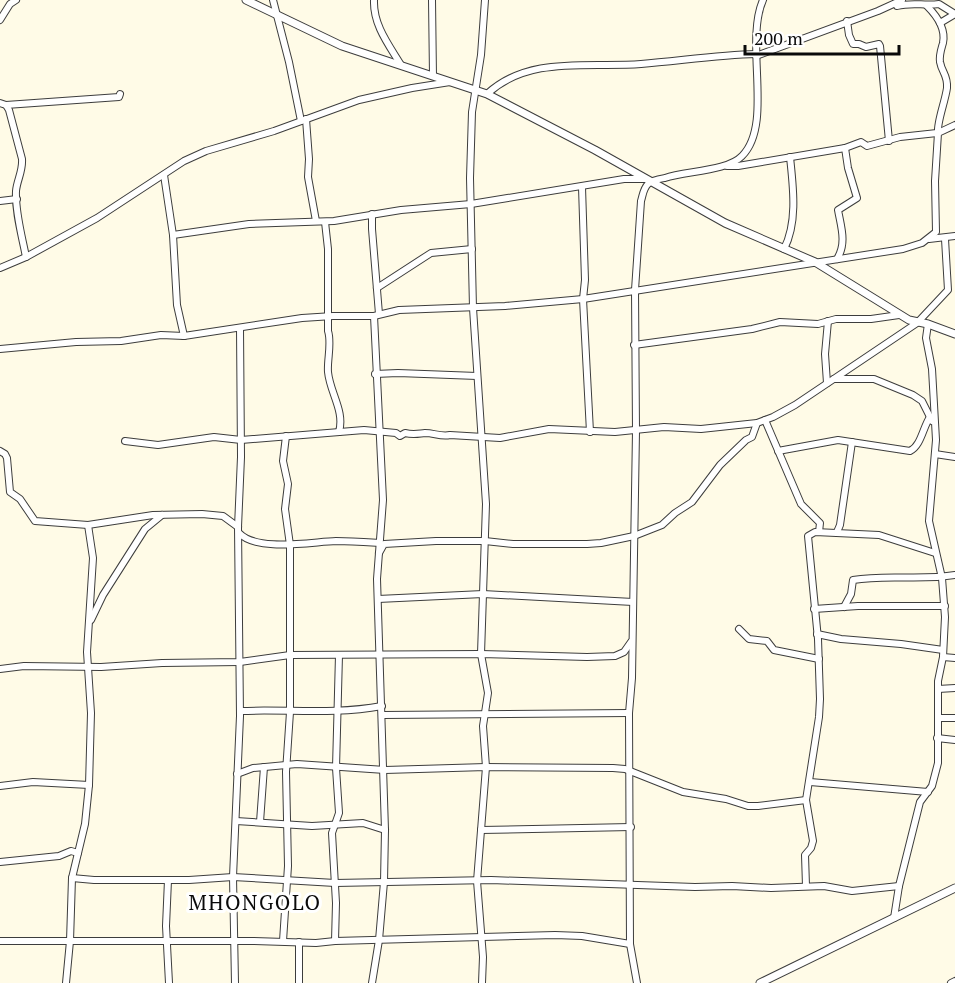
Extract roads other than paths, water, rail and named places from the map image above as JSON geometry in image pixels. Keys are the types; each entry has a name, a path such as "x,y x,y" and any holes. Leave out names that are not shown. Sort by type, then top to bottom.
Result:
{"street":[{"path":"0,20 10,4 16,0"},
{"path":"246,0 342,46 487,94 595,150 725,223 815,262 899,315 916,323 928,324 955,334"},
{"path":"273,0 303,120 309,159 308,177 316,221"},
{"path":"374,0 374,11 381,31 401,65"},
{"path":"432,0 433,76"},
{"path":"482,983 483,957 477,880 486,767 483,741 488,693 481,654 486,504 472,308 471,204 472,112 481,55 484,0"},
{"path":"726,166 742,157 753,140 757,98 756,21 763,0"},
{"path":"878,11 902,0"},
{"path":"487,94 499,82 513,75 566,65 639,64 756,55 847,21 912,2 927,6 941,4 955,14 940,23"},
{"path":"0,349 76,342 121,341 161,335 184,336 302,318 376,315 399,310 472,308 583,299 903,249 922,243 936,232 935,181 938,132 947,81 940,60 943,41 940,23 927,6"},
{"path":"847,21 853,44 866,47 879,44 880,46 889,141"},
{"path":"0,268 26,257 97,218 184,161 206,151 274,131 359,100 451,82"},
{"path":"3,104 99,100 119,97 120,94"},
{"path":"3,104 9,110 22,159 22,168 17,183 17,199 26,257"},
{"path":"173,235 249,224 326,222 423,207 471,204 624,179 648,180 688,171 738,166 845,148 861,142 867,146 938,132 955,125"},
{"path":"837,259 842,248 842,222 838,210 857,198 845,148"},
{"path":"784,249 791,232 790,157"},
{"path":"164,175 173,235 177,305 184,336"},
{"path":"637,983 630,944 629,713 632,678 636,431 634,345 641,201 648,180"},
{"path":"582,187 583,299 590,432"},
{"path":"0,201 17,199"},
{"path":"372,214 377,288 375,374 383,501 378,556 378,599 385,770 384,882 379,940 372,983"},
{"path":"326,222 330,358 328,372 340,411 339,432"},
{"path":"928,239 955,236"},
{"path":"125,441 158,446 214,437 241,440 364,430 396,433 400,436 405,433 415,436 424,433 501,438 549,429 590,432 636,431 664,427 701,429 757,423 783,412 916,323 948,290 945,238"},
{"path":"377,288 431,253 472,249"},
{"path":"634,345 752,329 780,322 819,324 836,319 871,319 899,315"},
{"path":"827,383 825,354 828,321"},
{"path":"894,918 899,885 920,802 936,776 938,763 938,690 943,653 945,606 942,578 929,521 935,426 932,369 926,338 928,324"},
{"path":"235,983 233,877 240,711 238,530 241,440 240,328"},
{"path":"375,374 477,376"},
{"path":"834,379 857,377 878,380 920,399 935,426"},
{"path":"778,452 838,440 911,450 916,447 923,427 930,417"},
{"path":"765,420 801,504 820,524 819,532"},
{"path":"378,556 384,544 485,541 513,544 587,544 634,536 662,525 692,502 720,465 752,437 757,423"},
{"path":"283,941 288,824 286,766 290,712 290,545 285,509 288,484 283,461 286,436"},
{"path":"837,532 840,525 852,442"},
{"path":"0,451 7,458 10,492 20,499 32,519 37,522 88,525 122,518 219,515 228,518 249,541 290,545 333,541 379,543"},
{"path":"935,454 955,457"},
{"path":"89,622 103,595 147,525 162,515"},
{"path":"66,983 72,878 85,824 89,785 92,713 88,666 93,558 88,525"},
{"path":"806,886 805,855 812,846 813,835 806,800 819,717 819,659 807,539 809,534 819,532 879,535 935,553"},
{"path":"844,607 851,594 853,580 890,577 942,578 955,575"},
{"path":"378,599 483,594 633,602"},
{"path":"814,609 945,606"},
{"path":"739,630 749,639 767,641 774,650 819,659"},
{"path":"817,634 841,639 901,644 943,653 955,658"},
{"path":"0,669 24,666 240,662 290,655 615,656 624,652 631,642"},
{"path":"335,941 332,832 339,813 336,768 339,655"},
{"path":"938,690 955,688"},
{"path":"240,711 355,711 382,706"},
{"path":"382,715 629,713"},
{"path":"938,718 955,718"},
{"path":"937,738 955,740"},
{"path":"237,774 264,766 297,764 385,770 486,767 613,768 683,792 726,799 748,806 806,800"},
{"path":"260,822 264,766"},
{"path":"0,786 33,782 89,785"},
{"path":"810,782 928,792"},
{"path":"236,821 335,826 363,823 385,830"},
{"path":"481,830 631,827"},
{"path":"0,862 59,856 71,851 78,853"},
{"path":"72,878 207,880 233,877 286,878 335,883 477,880 771,888 833,886 852,891 899,885"},
{"path":"168,880 166,904 169,983"},
{"path":"760,983 955,888"},
{"path":"0,941 299,942 481,936 582,936 630,944"},
{"path":"299,942 299,983"}],"district":[{"name":"MHONGOLO","path":"255,902"}]}
